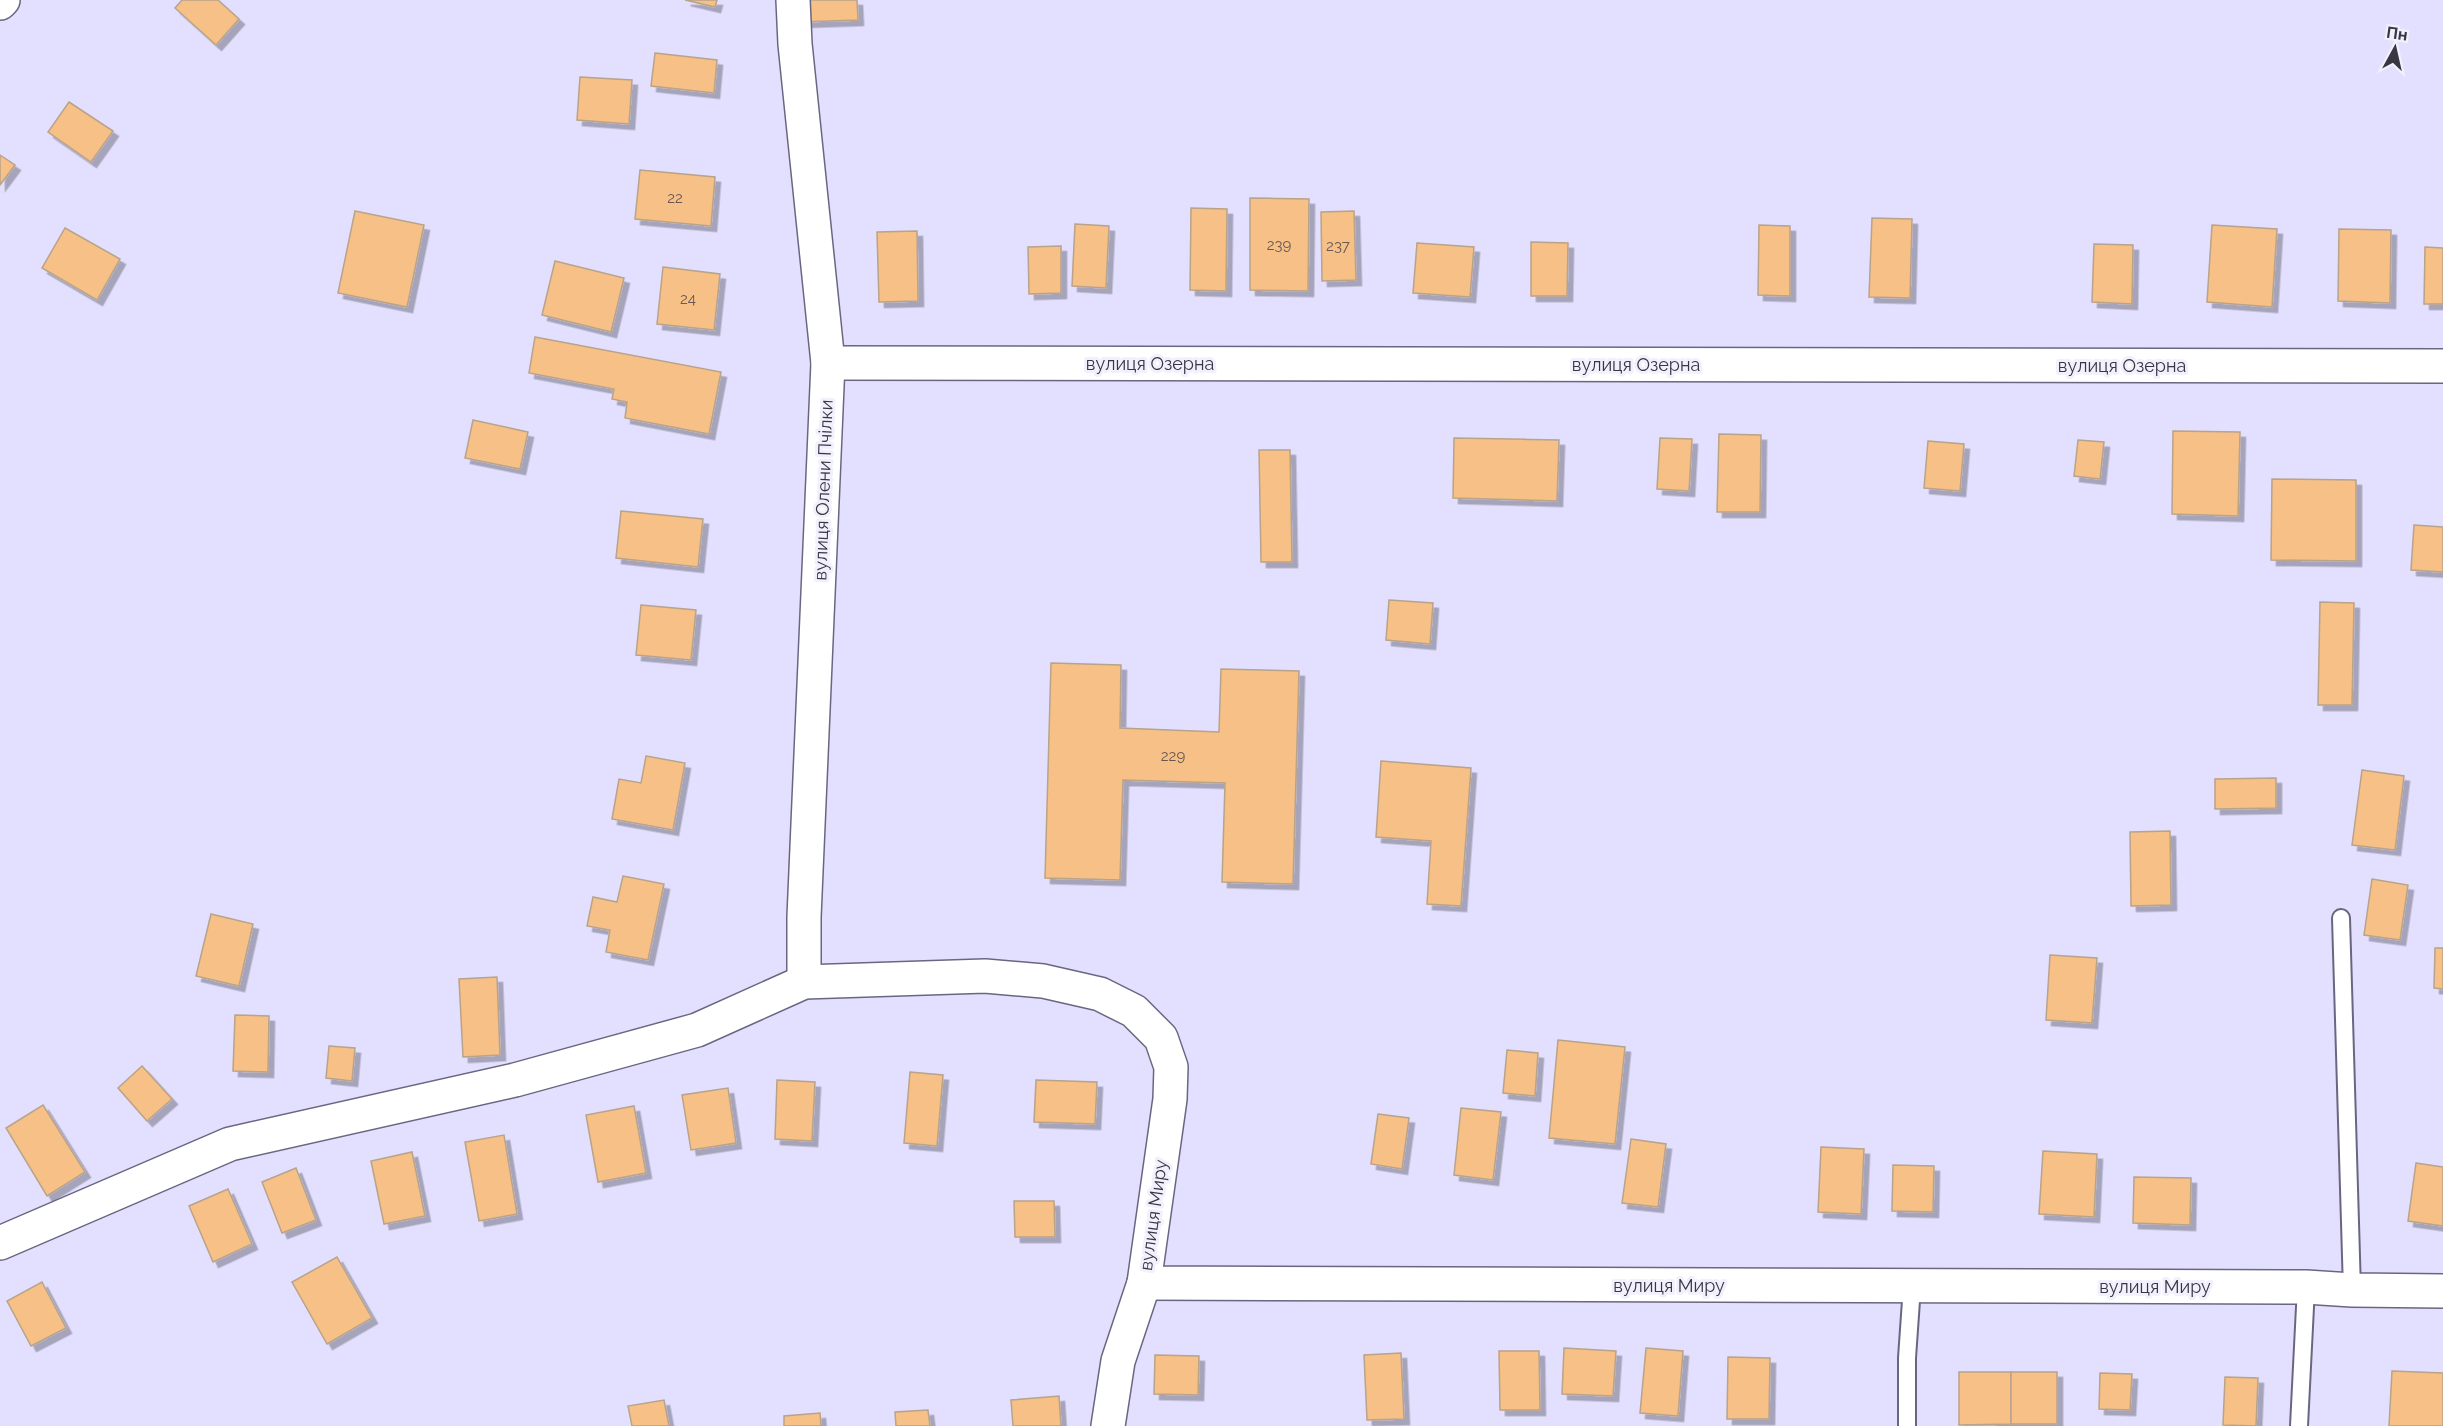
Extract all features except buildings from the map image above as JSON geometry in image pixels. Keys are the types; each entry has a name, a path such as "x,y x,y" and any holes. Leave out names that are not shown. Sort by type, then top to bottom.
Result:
{"street":[{"name":"вулиця Олени Пчілки","path":"793,0 795,44 828,363 804,917 804,982"},
{"name":"вулиця Озерна","path":"828,363 2443,366"},
{"name":"вулиця Миру","path":"804,982 985,976 1043,981 1100,994 1134,1011 1161,1038 1171,1067 1170,1099 1144,1283 2306,1287 2443,1291"},
{"path":"0,1243 230,1144 515,1080 697,1030 804,982"},
{"path":"1108,1426 1118,1361 1144,1283"}],"lane":[{"path":"2341,918 2352,1290"},
{"path":"1907,1426 1907,1358 1912,1286"},
{"path":"2299,1426 2306,1287"}]}
